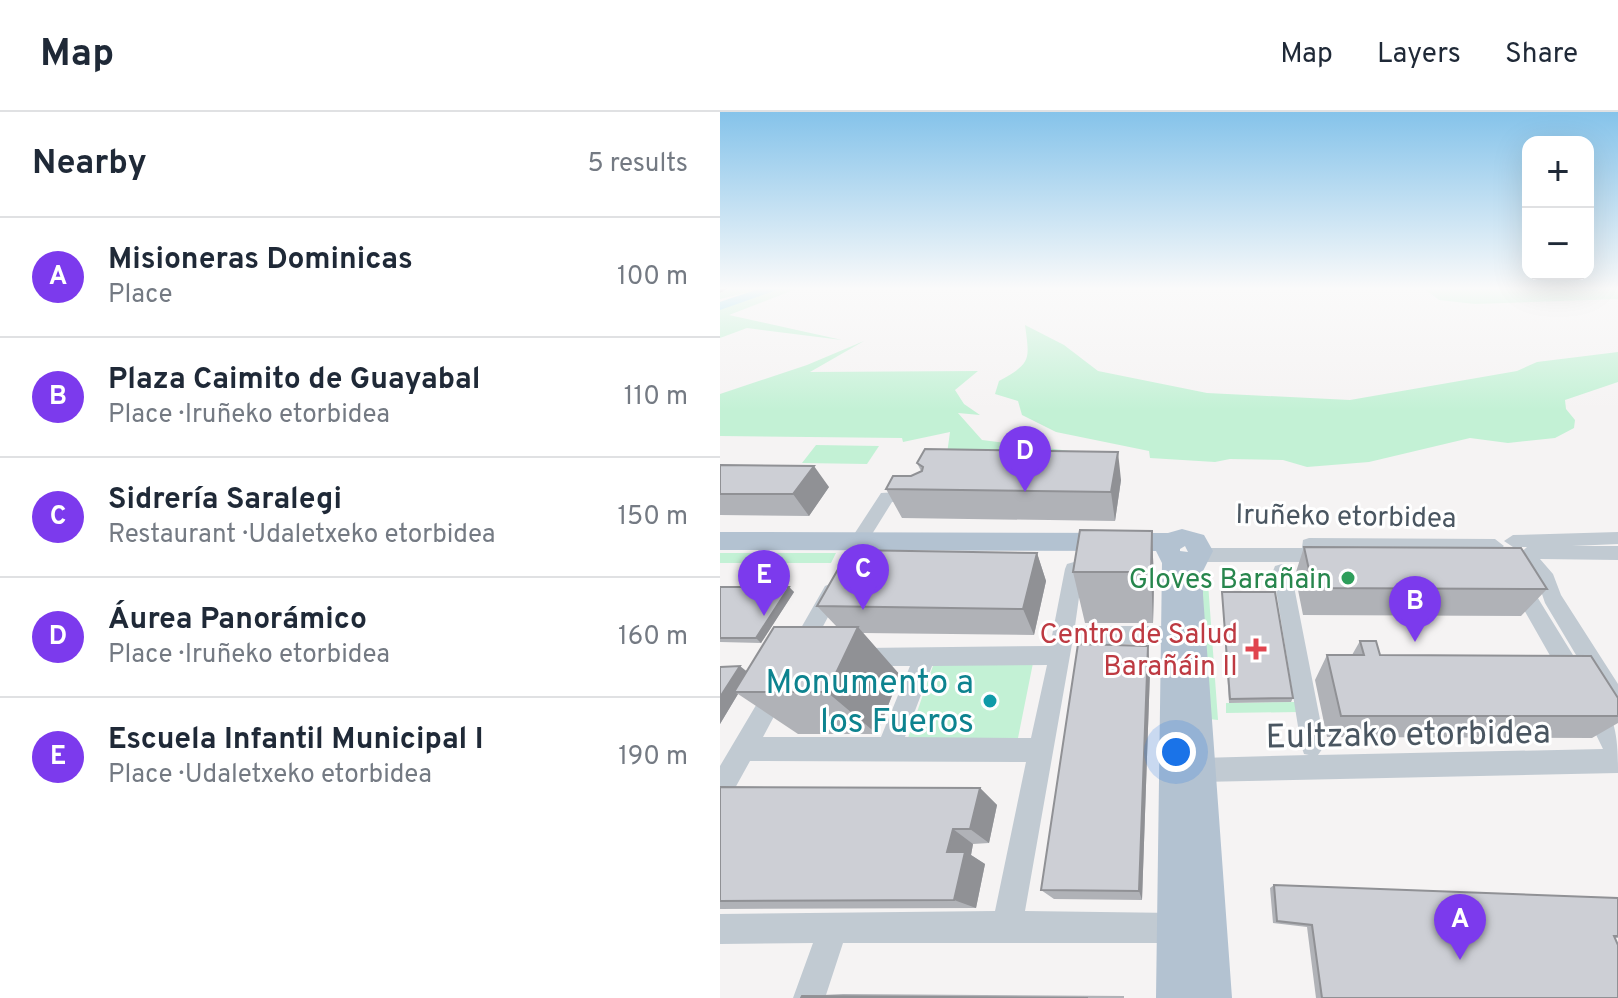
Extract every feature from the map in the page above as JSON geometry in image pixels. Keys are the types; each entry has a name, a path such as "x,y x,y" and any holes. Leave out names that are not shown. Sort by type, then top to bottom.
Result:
{"main road":[{"name":"Iruñeko etorbidea","path":"720,541 851,556"},
{"name":"Iruñeko etorbidea","path":"720,553 851,556 1184,552"},
{"path":"1177,998 1174,635 1184,552"},
{"path":"1184,552 1191,571 1211,998"}],"street":[{"path":"720,790 887,497 926,497"},
{"path":"1512,552 1618,538"},
{"name":"Iruñeko etorbidea","path":"1184,552 1512,552"},
{"path":"1512,552 1618,553"},
{"path":"1512,552 1546,579 1552,597 1618,704"},
{"path":"1512,552 1513,574 1615,740"},
{"path":"1007,926 1074,569"},
{"path":"1282,571 1313,745"},
{"path":"834,657 925,656 1174,635"},
{"path":"888,749 925,656"},
{"path":"744,749 1041,750"},
{"name":"Eultzako etorbidea","path":"1200,770 1317,770 1618,761"},
{"path":"809,998 833,928"},
{"path":"720,929 1176,928"}],"green space":[{"path":"720,328 746,328 720,338"},
{"path":"750,328 789,328 842,340"},
{"path":"1025,328 1032,328 1064,345 1098,371 1207,393 1350,400 1517,371 1537,362 1618,352 1618,382 1565,400 1566,409 1575,420 1574,428 1555,438 1508,443 1470,438 1369,462 1307,467 1283,460 1230,459 1215,462 1150,458 1149,451 1056,432 1022,415 1018,401 995,394 999,381 1023,365 1028,346"},
{"path":"864,341 810,372 978,371 955,390 964,404 980,415 958,413 982,440 1103,455 947,454 950,432 903,442 902,438 720,436 720,394 807,365"},
{"path":"816,445 879,446 867,464 802,463"},
{"path":"720,553 836,553 831,563 720,563"},
{"path":"1199,583 1208,583 1218,720 1209,719"},
{"path":"934,663 1033,663 1018,738 908,738"},
{"path":"1296,702 1298,712 1226,713 1226,703"}],"building":[{"path":"925,449 1118,452 1111,492 886,489 893,476 911,476 922,471 923,467 917,463"},
{"path":"720,465 814,466 793,494 720,494"},
{"path":"1080,530 1152,531 1151,572 1073,572"},
{"path":"1304,547 1521,548 1547,589 1313,588"},
{"path":"849,550 1037,553 1023,609 817,606"},
{"path":"720,587 789,587 756,638 720,638"},
{"name":"Centro de Salud Barañáin II","path":"1222,592 1275,592 1293,698 1230,699"},
{"path":"774,627 858,627 827,692 734,692"},
{"path":"1360,641 1376,641 1380,655 1591,656 1618,698 1618,716 1341,716 1327,655 1364,655"},
{"path":"1078,644 1148,646 1139,891 1041,890"},
{"path":"740,666 720,697 720,667"},
{"path":"720,787 980,788 970,829 953,829 947,852 965,852 954,900 720,901"},
{"path":"1274,885 1618,898 1618,936 1614,936 1618,945 1618,998 1322,998 1312,925 1277,921"},
{"path":"802,996 1088,998 801,998"}],"place":[{"name":"Áurea Panorámico","path":"1025,492"},
{"name":"Gloves Barañain","path":"1348,578"},
{"name":"Sidrería Saralegi","path":"863,610"},
{"name":"Escuela Infantil Municipal I","path":"764,616"},
{"name":"Plaza Caimito de Guayabal","path":"1415,642"},
{"name":"Centro de Salud Barañáin II","path":"1256,649"},
{"name":"Monumento a los Fueros","path":"990,701"},
{"name":"Misioneras Dominicas","path":"1460,960"}]}
